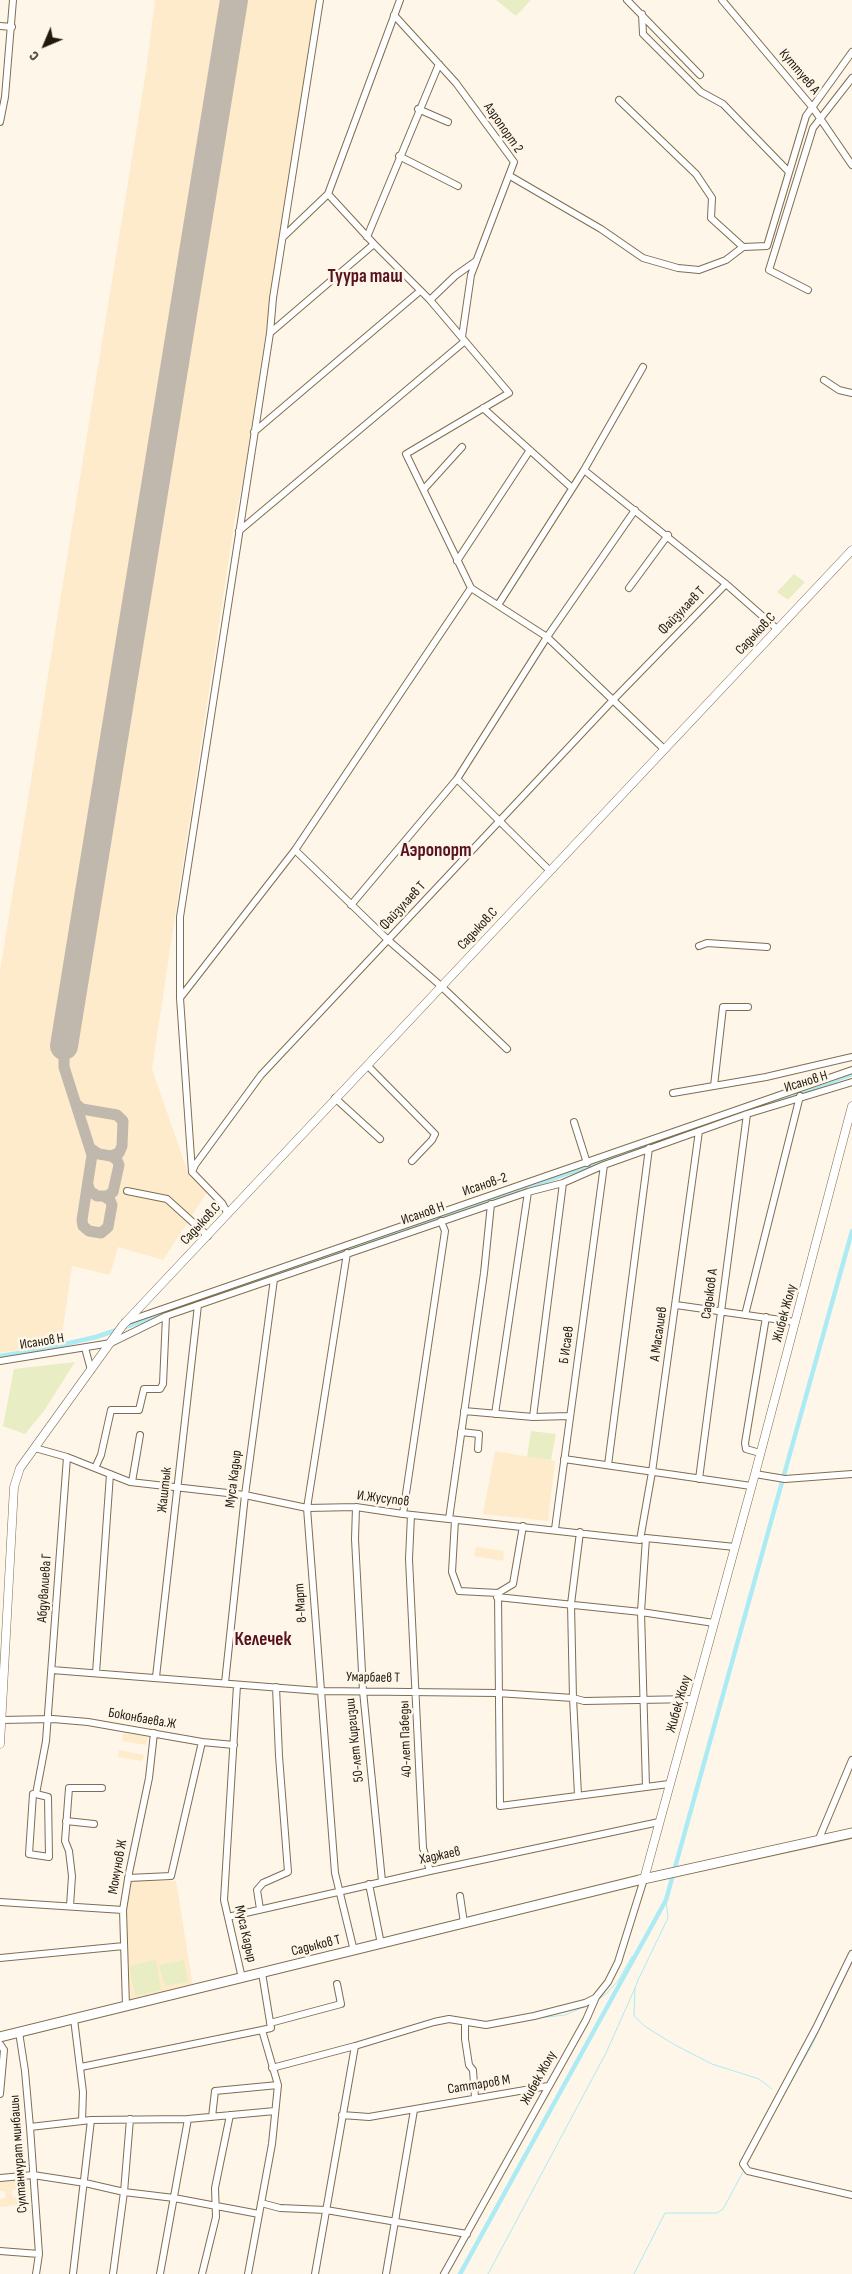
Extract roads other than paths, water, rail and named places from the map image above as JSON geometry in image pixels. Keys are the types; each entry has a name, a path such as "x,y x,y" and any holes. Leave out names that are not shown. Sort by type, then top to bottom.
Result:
{"highway":[{"name":"Садыков Т","path":"0,2037 641,1879 852,1833"}],"main road":[{"name":"Садыков.С","path":"113,1341 124,1324 335,1098 852,550"},
{"name":"Жибек Жолу","path":"641,1879 659,1822 755,1474 852,1106"},
{"path":"0,1744 2,1667 14,1487 20,1468 113,1341"}],"street":[{"path":"0,122 12,27 13,0"},
{"path":"228,1214 222,1203 192,1172 180,998 180,917 320,0"},
{"path":"283,237 328,194 400,0"},
{"path":"626,0 642,14 700,75"},
{"name":"Куттуев А","path":"722,0 813,108 852,165"},
{"path":"642,14 643,34 701,92 723,104 790,172"},
{"name":"Аэропорт 2","path":"394,15 456,83 514,162 471,275 464,339"},
{"path":"0,26 12,27"},
{"path":"510,176 601,229 643,258 678,268 699,270 726,260 743,247 767,246 806,116 852,52"},
{"path":"367,236 438,64"},
{"path":"808,290 769,270 810,137 820,118 852,78"},
{"path":"619,100 696,174 712,198 711,218 743,247"},
{"path":"418,109 448,122"},
{"path":"399,156 458,186"},
{"path":"328,194 374,244 430,300 509,393 406,454 471,588 547,637 664,749"},
{"path":"270,334 374,244"},
{"path":"430,300 455,276 476,261"},
{"path":"254,432 420,291"},
{"path":"239,531 464,339"},
{"path":"498,605 584,470 643,368"},
{"path":"824,380 839,390 852,393"},
{"path":"484,408 572,488"},
{"path":"424,489 462,447"},
{"path":"457,561 530,450"},
{"path":"584,470 668,535 777,630"},
{"path":"351,905 457,779 547,637 635,510"},
{"path":"629,588 668,535"},
{"name":"Файзулаев Т","path":"192,1172 195,1165 262,1075 613,700 726,584"},
{"path":"180,998 295,850 471,588"},
{"path":"457,779 550,871"},
{"path":"295,850 388,940 441,986 507,1050"},
{"path":"699,946 707,943 767,947"},
{"path":"714,1086 723,1006 748,1007"},
{"path":"673,1093 766,1077 852,1057"},
{"path":"367,1065 435,1134 412,1162"},
{"name":"Исанов-2","path":"124,1324 852,1070"},
{"name":"Исанов Н","path":"0,1361 85,1348 113,1341 166,1316 441,1221 528,1192 563,1183 649,1148 747,1114 800,1096 852,1082"},
{"path":"745,1315 800,1096"},
{"path":"335,1098 380,1139"},
{"name":"Садыков А","path":"699,1479 747,1114"},
{"path":"574,1122 587,1163"},
{"name":"А Масалиев","path":"646,1787 641,1612 643,1539 699,1131"},
{"path":"608,1465 649,1148"},
{"name":"Б Исаев","path":"555,1529 604,1165"},
{"path":"533,1417 563,1183"},
{"path":"127,1191 167,1199 208,1236"},
{"path":"495,1414 528,1192"},
{"path":"492,1204 461,1432 452,1520 452,1572 459,1591 641,1612 714,1623"},
{"path":"403,1514 445,1231 441,1221"},
{"name":"8-Март","path":"347,1254 307,1508 335,1873 354,1951"},
{"name":"Муса Кадыр","path":"225,1684 244,1495 274,1279"},
{"name":"Жаштык","path":"156,1677 198,1305"},
{"path":"676,1305 795,1322"},
{"path":"95,1468 101,1455 111,1410 139,1410 144,1389 160,1389 163,1384 166,1316"},
{"path":"760,1453 746,1448 745,1443 766,1318"},
{"path":"85,1348 92,1370"},
{"path":"464,1411 533,1417 570,1416"},
{"path":"461,1432 479,1434 478,1449"},
{"path":"132,1482 140,1435"},
{"name":"И.Жусупов","path":"35,1448 68,1457 132,1482 244,1495 307,1508 356,1507 452,1520 735,1547"},
{"name":"Абдувалиева Г","path":"36,1794 48,1797 48,1857 29,1854 33,1794 36,1794 45,1744 68,1457"},
{"path":"564,1459 751,1486"},
{"path":"96,1673 110,1474"},
{"path":"755,1474 785,1478 852,1474"},
{"name":"50-лет Киргизии","path":"356,1507 355,1539 363,1691 382,1881"},
{"name":"40-лет Пабеды","path":"411,1515 409,1559 423,1848 430,1870"},
{"path":"497,1595 513,1584 523,1526"},
{"path":"578,1795 571,1604 580,1532"},
{"path":"497,1595 500,1806 669,1784"},
{"name":"Умарбаев Т","path":"52,1670 320,1690 497,1693 573,1698 584,1701 644,1698 693,1699"},
{"name":"Муса Кадыр","path":"237,1685 224,1900 242,1978"},
{"path":"260,1910 256,1890 263,1883 288,1872 279,1756 276,1686"},
{"name":"Боконбаева.Ж","path":"1,1720 52,1719 88,1722 202,1742 234,1745"},
{"name":"Момунов Ж","path":"126,2006 123,1910 149,1778 154,1733"},
{"path":"128,1878 171,1876 202,1742"},
{"path":"818,1841 852,1760"},
{"path":"70,1906 72,1876 69,1851 65,1842 69,1788 102,1788"},
{"path":"66,1821 94,1824"},
{"name":"Хаджаев","path":"228,1917 430,1870 659,1822"},
{"name":"Жибек Жолу","path":"444,2274 586,2020 596,1997 608,1982 618,1962 641,1879"},
{"path":"370,1884 382,1944"},
{"path":"460,1896 464,1923"},
{"path":"0,1902 123,1910"},
{"path":"0,1958 124,1946"},
{"path":"852,1954 816,2028 743,2164 748,2171 852,2195"},
{"path":"81,2067 271,2028 262,1973"},
{"path":"270,2023 341,2004 337,1984"},
{"path":"272,2068 434,2022 449,2019 486,2025 534,2016 585,2003 596,1997"},
{"path":"74,2019 83,2092 82,2121"},
{"path":"465,2022 465,2039 476,2098"},
{"path":"248,2274 272,2144 278,2085 262,2030"},
{"name":"Султанмурат минбашы","path":"19,2032 30,2127 38,2254 36,2274"},
{"path":"0,2044 4,2050 0,2094"},
{"path":"315,2274 354,2046"},
{"path":"212,2116 215,2091 278,2085"},
{"name":"Саттаров М","path":"342,2115 369,2117 548,2086"},
{"path":"386,2274 414,2110"},
{"path":"30,2127 91,2120 188,2119 275,2111"},
{"path":"202,2274 216,2217 215,2188 230,2115"},
{"path":"114,2274 124,2192 130,2119"},
{"path":"160,2274 188,2119"},
{"path":"73,2274 91,2120"},
{"path":"0,2178 33,2174 124,2192 174,2198 259,2214"},
{"path":"261,2203 280,2208 326,2210 467,2234"},
{"path":"0,2251 38,2254"}],"waterway":[{"path":"754,1109 852,1074"},
{"path":"225,1292 733,1116"},
{"path":"784,1475 852,1231"},
{"path":"0,1356 96,1337 166,1313"},
{"path":"460,2274 666,1900 782,1482"},
{"path":"666,1900 668,1918 635,1988 634,2016 646,2027 675,2045 712,2064 759,2079 772,2089"},
{"path":"599,1999 618,1981 632,1956 635,1958"},
{"path":"777,2107 812,2045 852,1961"},
{"path":"488,2274 606,2053 635,1988"},
{"path":"538,2018 565,2015 588,2005"},
{"path":"634,2274 665,2213 717,2213 723,2209 743,2172"}],"district":[{"name":"Туура таш","path":"365,277"},
{"name":"Аэропорт","path":"436,851"},
{"name":"Келечек","path":"263,1640"}]}
